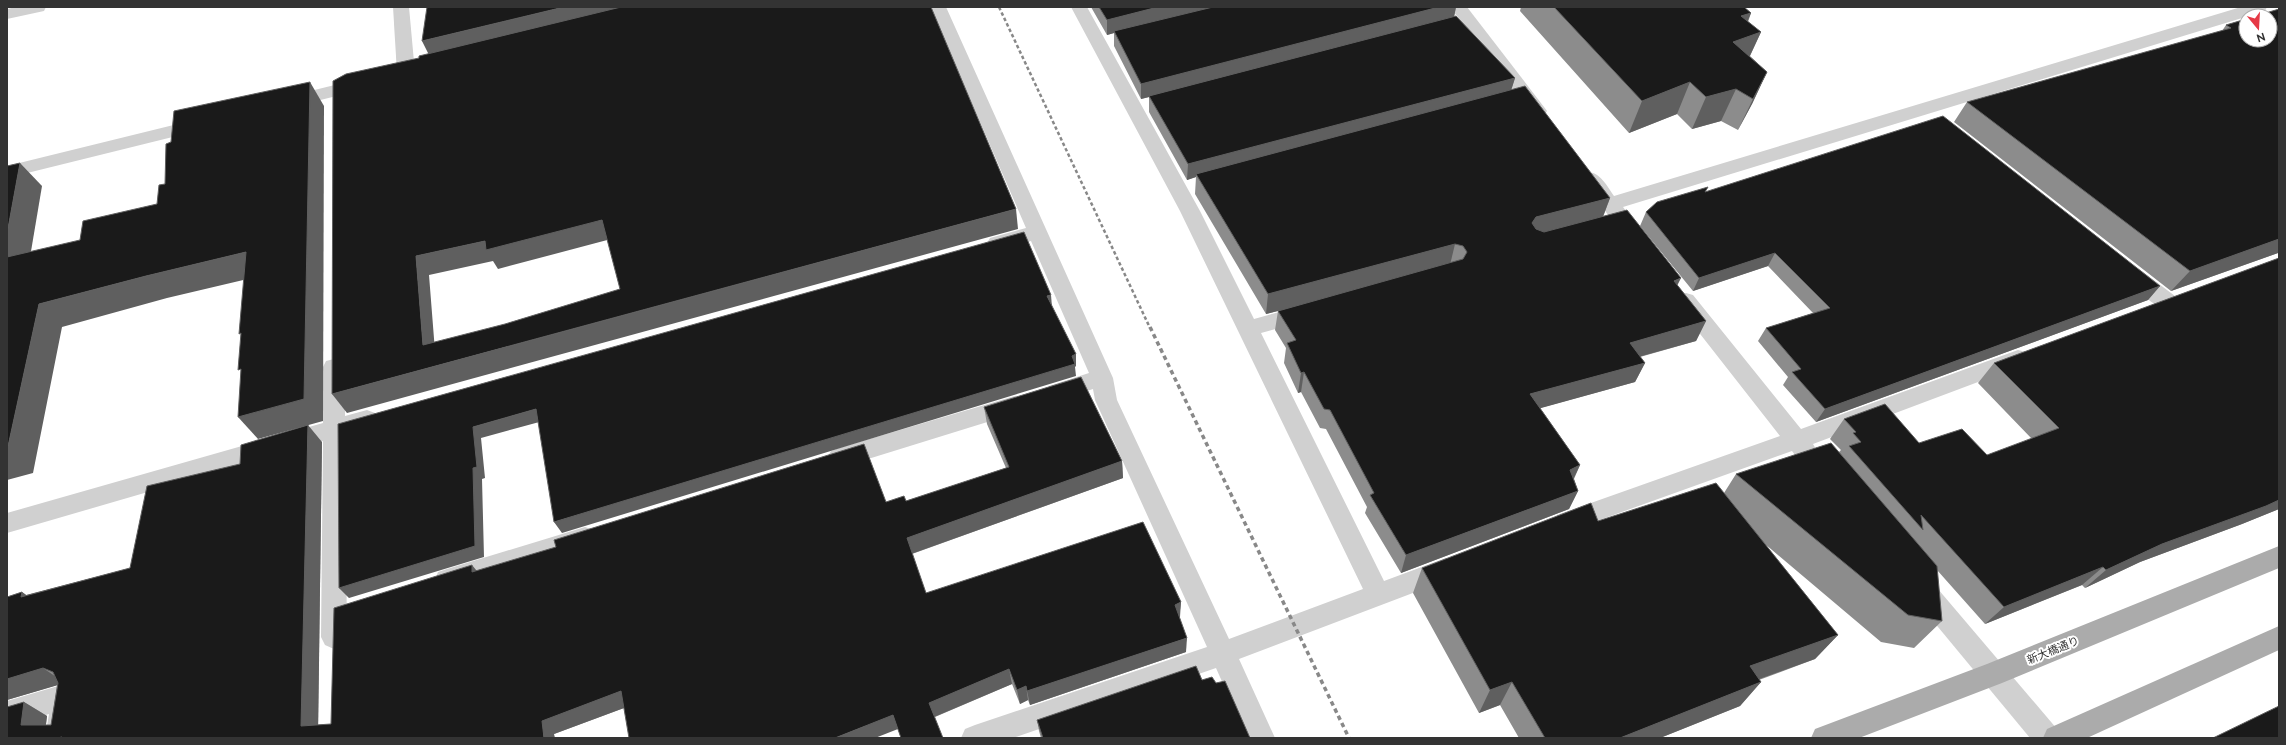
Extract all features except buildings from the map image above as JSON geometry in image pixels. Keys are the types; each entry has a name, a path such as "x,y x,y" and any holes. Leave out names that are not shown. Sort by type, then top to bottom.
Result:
{"main road":[{"name":"新大橋通り","path":"1825,738 1993,674 2279,557"},
{"path":"2057,738 2279,638"}],"street":[{"path":"7,14 38,7"},
{"path":"274,106 399,75 401,7"},
{"path":"938,7 1102,378 1106,400 1164,528 1224,654 1261,738"},
{"path":"1079,7 1107,41 1186,188 1247,329 1378,595"},
{"path":"1610,204 1924,110 2259,7"},
{"path":"1461,18 1520,99 1552,128"},
{"path":"334,90 334,114"},
{"path":"1924,110 1943,124"},
{"path":"7,172 220,119"},
{"path":"1576,160 1647,251"},
{"path":"1602,227 1624,222"},
{"path":"977,249 1038,232"},
{"path":"2118,263 2168,302"},
{"path":"1675,286 1817,465"},
{"path":"2146,310 2190,294"},
{"path":"1247,329 1322,308"},
{"path":"334,350 334,661"},
{"path":"1548,528 1797,440 2035,352"},
{"path":"815,466 1102,378"},
{"path":"7,523 389,413"},
{"path":"425,587 605,531"},
{"path":"975,738 1224,654 1467,560"},
{"path":"1909,574 2047,738"},
{"path":"335,615 357,608"},
{"path":"7,714 65,697 59,738"}],"railway":[{"path":"999,7 1150,328"},
{"path":"1150,327 1349,738"}]}
